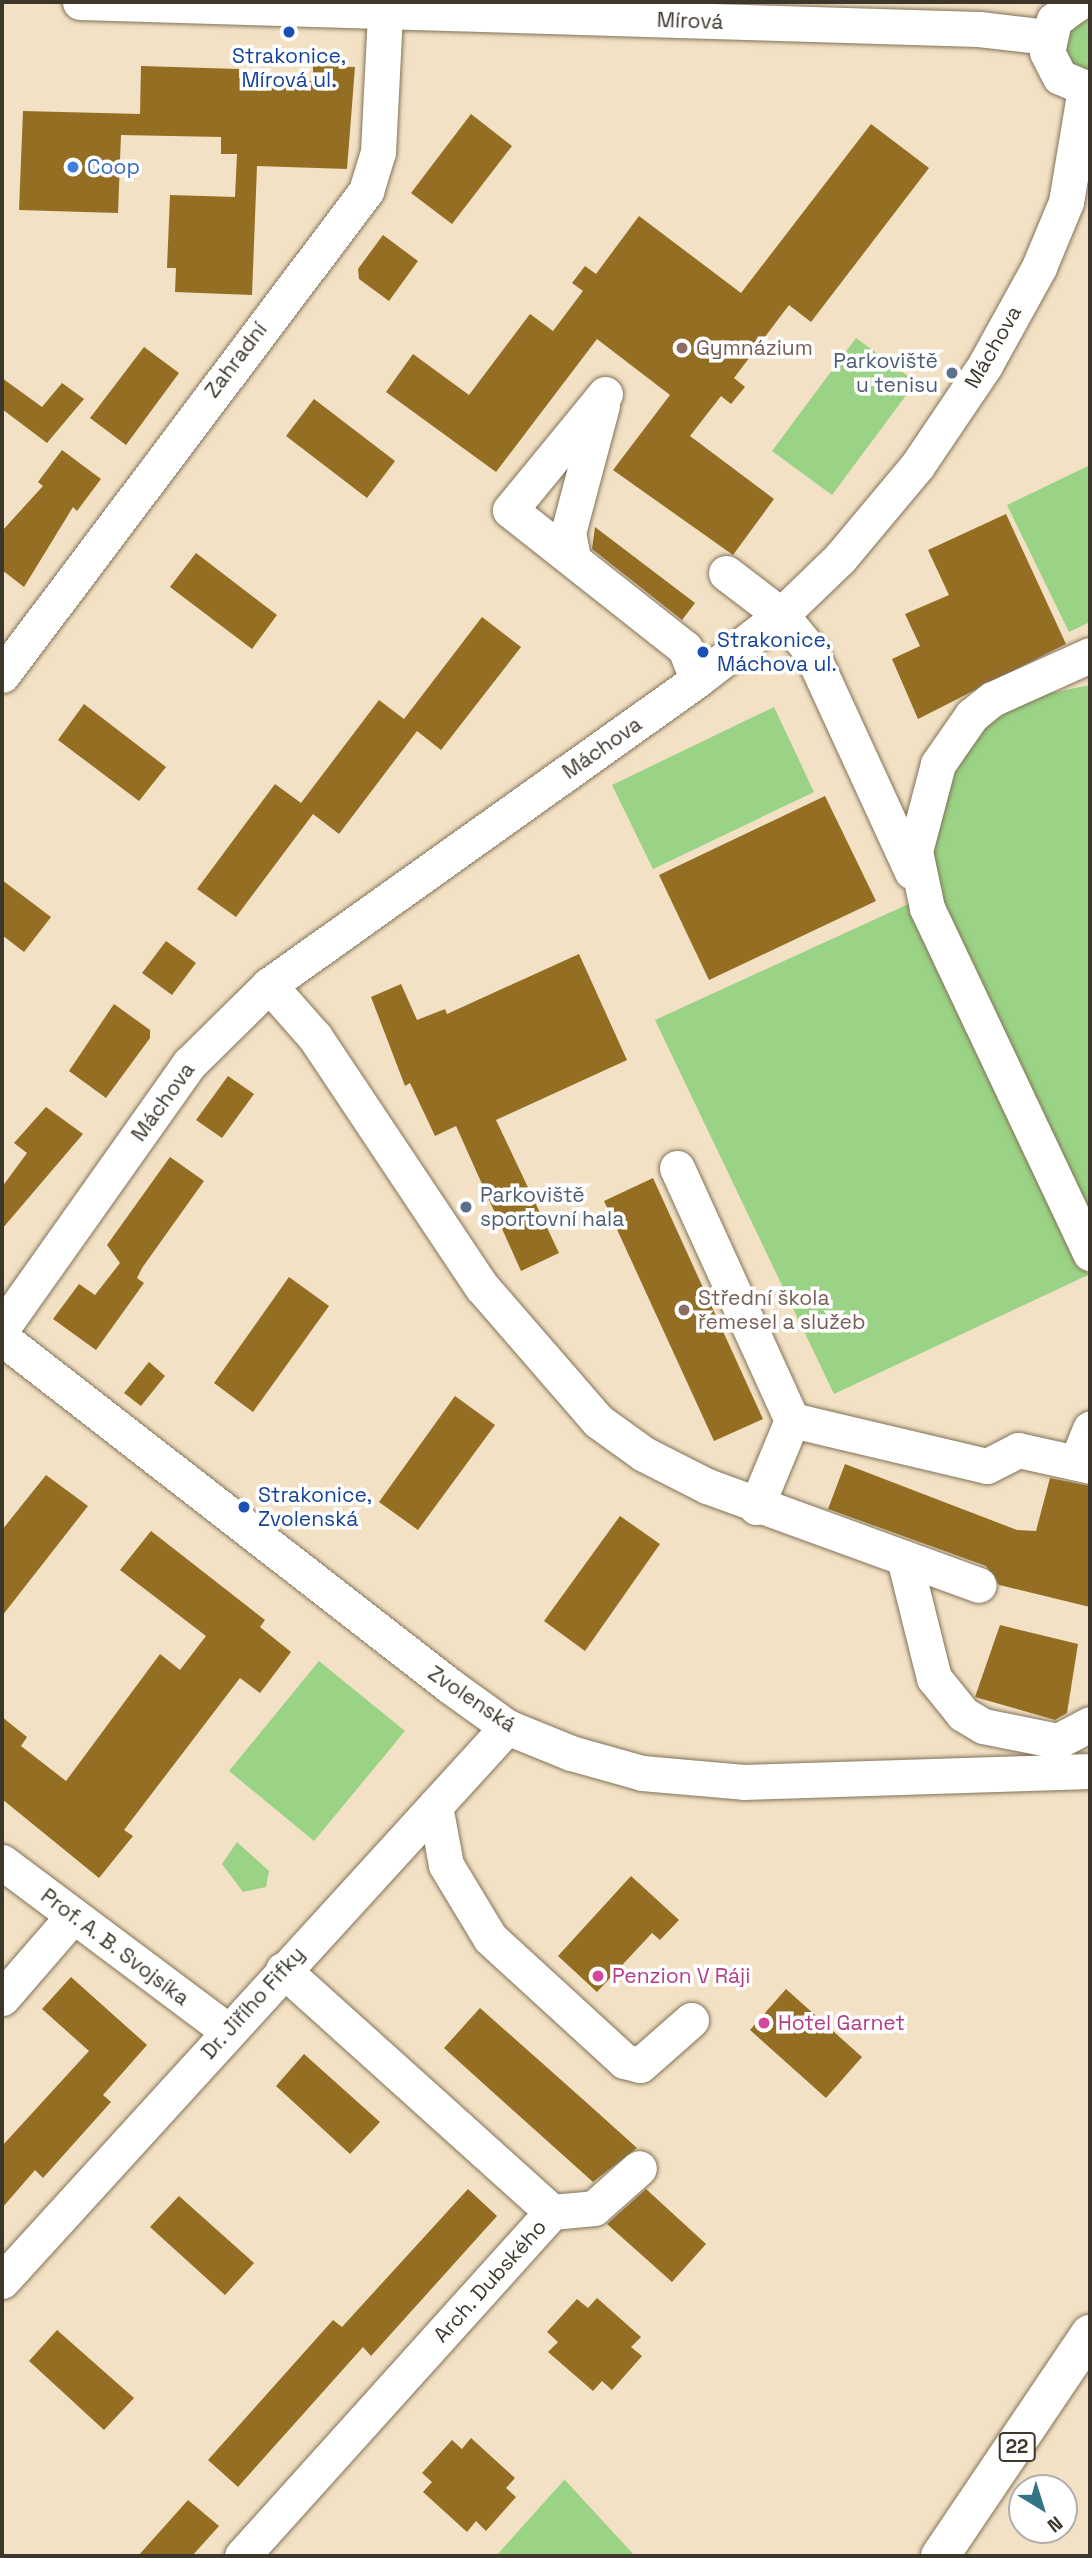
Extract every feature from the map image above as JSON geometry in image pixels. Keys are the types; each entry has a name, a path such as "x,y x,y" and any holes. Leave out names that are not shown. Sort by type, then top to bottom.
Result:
{"main road":[{"name":"22","path":"940,2556 1090,2334"}],"street":[{"name":"Mírová","path":"80,2 965,29 1047,37"},
{"path":"1079,2 1057,16 1047,37 1056,74 1088,89"},
{"name":"Zahradní","path":"2,675 366,191 378,152 385,13"},
{"name":"Máchova","path":"2,1328 189,1064 269,985 697,680 781,615 840,558 917,466 985,365 1066,202 1088,89"},
{"path":"573,558 685,648 697,680"},
{"path":"726,573 781,615 816,662 926,908 1090,1253"},
{"path":"926,908 915,851 919,821 954,739 992,699 1090,655"},
{"path":"269,985 315,1037 482,1287 564,1385 644,1454 757,1507 979,1585"},
{"path":"677,1168 792,1420 757,1507"},
{"name":"Zvolenská","path":"2,1338 303,1578 507,1727 642,1773 744,1782 1090,1770"},
{"path":"792,1420 988,1466 1018,1450 1086,1452"},
{"path":"904,1558 934,1678 963,1714 983,1726 1058,1741 1090,1724"},
{"name":"Dr. Jiřího Fifky","path":"2,2281 507,1727"},
{"path":"435,1806 446,1865 490,1938 624,2062 640,2065 691,2020"},
{"name":"Prof. A. B. Svojsíka","path":"2,1863 228,2031"},
{"path":"2,1998 73,1916"},
{"name":"Arch. Dubského","path":"242,2556 552,2212 283,1970"},
{"path":"552,2212 594,2208 639,2168"}],"green space":[{"path":"1090,19 1090,71 1073,64 1065,49 1073,26"},
{"path":"856,338 916,382 832,495 772,451"},
{"path":"1090,465 1090,622 1069,632 1007,505"},
{"path":"1090,685 1090,1226 936,904 929,818 971,739 993,720 1041,695"},
{"path":"774,707 814,792 653,869 612,785"},
{"path":"915,901 1088,1275 834,1394 655,1020"},
{"path":"319,1661 405,1731 314,1841 229,1771"},
{"path":"237,1842 269,1871 266,1887 243,1892 222,1864"},
{"path":"565,2480 635,2556 496,2556"}],"building":[{"path":"141,66 239,69 239,78 313,81 313,66 355,67 347,169 257,166 252,295 175,292 176,268 167,268 170,195 235,197 237,154 221,154 221,137 121,135 118,213 19,210 23,111 140,114"},
{"path":"471,114 512,146 452,224 411,193"},
{"name":"Gymnázium","path":"871,124 929,168 811,322 789,305 734,378 745,387 731,404 721,396 690,436 774,499 733,555 613,470 670,395 597,339 496,472 386,392 413,354 469,395 530,314 553,331 583,291 572,283 585,266 596,274 639,216 741,293"},
{"path":"383,235 418,261 389,301 359,279 358,269"},
{"path":"144,347 179,373 126,445 90,418"},
{"path":"2,378 42,407 62,383 84,399 47,443 2,409"},
{"path":"314,399 395,461 367,498 286,436"},
{"path":"62,450 101,479 77,511 73,507 24,587 2,570 2,531 43,486 38,482"},
{"path":"1006,514 1066,644 918,719 892,659 920,646 905,614 949,595 928,550"},
{"path":"595,527 695,603 682,620 592,549"},
{"path":"196,553 277,615 252,649 170,587"},
{"path":"482,617 521,647 441,750 417,731 339,834 313,814 236,917 197,889 275,784 301,803 379,700 404,719"},
{"path":"84,704 166,767 139,801 58,740"},
{"path":"825,796 876,901 709,980 659,875"},
{"path":"2,880 51,917 24,952 2,935"},
{"path":"166,941 196,963 172,995 142,973"},
{"path":"579,954 627,1060 496,1120 559,1253 521,1271 456,1126 435,1136 410,1083 405,1086 371,997 401,984 417,1020 445,1009 447,1014"},
{"path":"114,1004 150,1030 150,1038 106,1098 69,1071"},
{"path":"228,1076 254,1094 222,1138 196,1120"},
{"path":"46,1107 83,1134 2,1229 2,1187 27,1153 14,1143"},
{"path":"170,1157 204,1181 142,1268 137,1278 144,1283 96,1350 53,1319 79,1284 95,1295 120,1263 107,1245"},
{"name":"Střední škola řemesel a služeb","path":"653,1178 763,1419 714,1441 604,1201"},
{"path":"289,1277 329,1306 253,1412 214,1383"},
{"path":"149,1362 165,1376 141,1406 124,1393"},
{"path":"455,1396 495,1425 418,1530 379,1502"},
{"path":"845,1464 1017,1530 1036,1531 1050,1478 1090,1486 1090,1607 999,1585 986,1566 828,1509"},
{"path":"46,1475 88,1506 2,1616 2,1530"},
{"path":"620,1516 660,1544 585,1651 544,1621"},
{"path":"151,1531 265,1620 260,1627 291,1652 260,1693 240,1678 124,1830 133,1836 99,1878 2,1799 2,1717 27,1737 21,1746 66,1781 160,1654 180,1670 206,1636 120,1570"},
{"path":"1000,1625 1078,1644 1067,1713 1055,1720 975,1697"},
{"path":"631,1876 679,1920 660,1940 652,1933 597,1992 558,1956"},
{"path":"71,1977 147,2045 103,2095 111,2102 43,2178 35,2170 2,2208 2,2146 89,2051 42,2009"},
{"path":"786,1989 862,2057 826,2098 750,2030"},
{"path":"480,2008 637,2148 593,2182 444,2048"},
{"path":"304,2054 380,2122 350,2154 276,2086"},
{"path":"468,2189 497,2216 371,2356 363,2347 238,2487 208,2460 333,2320 342,2327"},
{"path":"646,2189 706,2244 672,2282 607,2224"},
{"path":"179,2196 254,2263 225,2295 150,2227"},
{"path":"597,2298 641,2337 631,2347 642,2356 612,2390 602,2381 593,2391 548,2352 558,2342 547,2332 577,2299 588,2308"},
{"path":"57,2330 134,2398 104,2430 29,2361"},
{"path":"471,2438 515,2478 506,2488 516,2497 486,2531 476,2521 467,2532 423,2492 432,2482 422,2473 452,2440 462,2449"},
{"path":"188,2500 219,2526 192,2556 138,2556"}],"place":[{"name":"Strakonice, Mírová ul.","path":"289,32"},
{"name":"Coop","path":"73,167"},
{"name":"Gymnázium","path":"682,348"},
{"name":"Parkoviště u tenisu","path":"952,373"},
{"name":"Strakonice, Máchova ul.","path":"703,652"},
{"name":"Parkoviště sportovní hala","path":"466,1207"},
{"name":"Střední škola řemesel a služeb","path":"684,1310"},
{"name":"Strakonice, Zvolenská","path":"244,1507"},
{"name":"Penzion V Ráji","path":"598,1976"},
{"name":"Hotel Garnet","path":"764,2023"}]}
